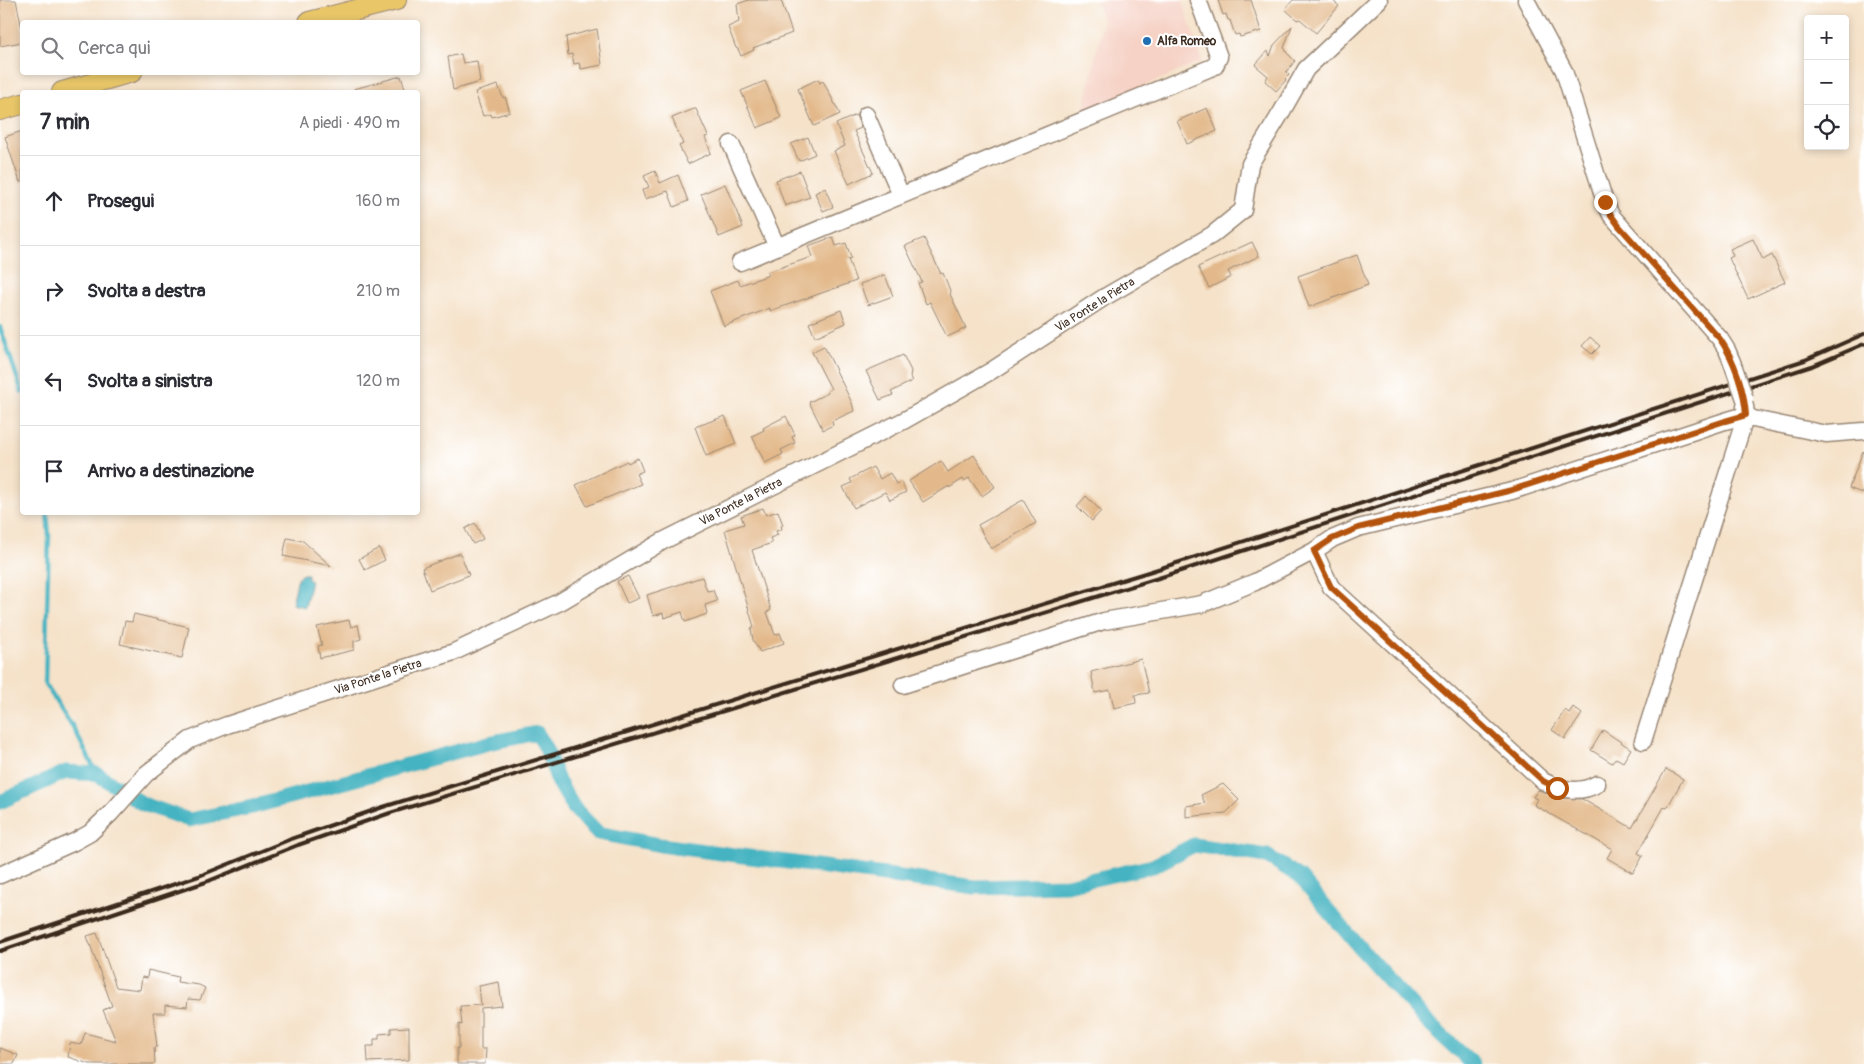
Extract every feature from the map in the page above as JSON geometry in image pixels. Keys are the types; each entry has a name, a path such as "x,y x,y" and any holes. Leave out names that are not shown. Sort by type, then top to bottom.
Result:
{"main road":[{"path":"316,20 396,0"},
{"path":"69,90 122,75"},
{"path":"0,110 20,105"}],"street":[{"path":"740,262 1215,66 1218,57 1198,0"},
{"name":"Via Ponte la Pietra","path":"0,875 90,833 146,774 190,740 227,725 454,652 560,602 663,541 905,420 991,371 1103,298 1212,235 1243,210 1250,164 1306,68 1379,0"},
{"path":"1526,0 1564,71 1605,202 1611,215 1720,339 1727,350 1745,399 1746,415 1643,741"},
{"path":"866,115 901,195"},
{"path":"731,144 777,247"},
{"path":"904,685 1104,621 1202,604 1254,582 1314,551 1332,539 1358,528 1512,490 1746,415 1753,419 1826,434 1864,430"},
{"path":"1314,551 1331,587 1543,781 1557,788 1588,790 1597,784"}],"shaded area":[{"name":"Alfa Romeo","path":"1095,0 1182,0 1202,61 1083,113 1103,21"}],"water":[{"path":"308,574 308,580 311,581 305,607 292,604 298,577"}],"building":[{"path":"0,0 16,0 20,20 20,42 0,46"},
{"path":"749,0 781,0 792,33 753,48 754,50 741,56 728,27 739,22 737,4"},
{"path":"1218,0 1251,0 1261,31 1240,37 1239,34 1235,35 1230,20 1228,20 1226,14 1223,15"},
{"path":"1293,0 1332,0 1339,6 1316,33 1285,9"},
{"path":"1292,26 1284,48 1295,61 1286,72 1289,75 1286,80 1276,91 1265,81 1268,76 1255,65 1268,51 1270,56 1274,45"},
{"path":"597,29 602,65 581,69 579,63 574,64 572,54 568,55 566,37"},
{"path":"461,54 463,63 477,61 480,82 453,90 448,57"},
{"path":"401,76 405,90 354,90"},
{"path":"818,79 820,83 823,81 840,114 814,126 798,89"},
{"path":"765,81 781,118 757,128 741,91"},
{"path":"498,85 503,98 505,97 510,112 492,117 491,114 483,116 475,92"},
{"path":"1207,108 1217,131 1187,144 1177,121"},
{"path":"696,109 708,136 705,137 711,153 688,164 679,146 683,144 672,118"},
{"path":"856,115 861,128 854,131 873,173 849,184 834,151 845,146 836,124"},
{"path":"20,132 20,182 5,137"},
{"path":"808,137 815,154 799,161 791,144"},
{"path":"655,171 660,183 678,175 688,201 674,207 668,191 645,199 642,190 649,187 644,176"},
{"path":"800,171 810,197 785,206 776,180"},
{"path":"725,184 743,227 719,237 701,194"},
{"path":"825,188 833,207 823,211 815,193"},
{"path":"833,237 836,246 846,243 851,258 848,259 856,281 770,311 770,308 724,326 710,291 738,280 740,285 769,275 767,272 812,257 808,246"},
{"path":"924,238 941,274 943,273 950,294 966,328 947,337 930,302 926,304 918,283 922,282 905,246"},
{"path":"1753,239 1763,260 1772,255 1785,282 1748,299 1729,258 1733,256 1730,249"},
{"path":"1252,242 1259,256 1228,271 1231,277 1209,288 1198,267"},
{"path":"1357,255 1368,285 1309,307 1298,276"},
{"path":"885,275 893,296 868,305 860,284"},
{"path":"841,310 846,323 815,337 809,323"},
{"path":"1590,337 1600,346 1592,354 1582,346"},
{"path":"824,346 852,403 854,411 832,421 833,425 823,430 809,402 828,393 827,391 831,389 812,352"},
{"path":"903,355 911,371 910,377 912,381 891,392 893,395 880,400 866,371"},
{"path":"725,416 736,444 706,456 695,427"},
{"path":"786,416 795,435 792,437 795,443 781,450 783,454 765,463 752,436"},
{"path":"1864,452 1864,494 1849,488"},
{"path":"974,455 995,487 982,496 969,478 964,481 963,479 949,488 949,486 923,502 909,481 941,461 948,472"},
{"path":"638,458 643,471 636,474 641,484 587,506 576,485 627,461 628,463"},
{"path":"873,467 880,479 890,473 896,484 901,482 906,492 890,500 885,492 854,508 843,487 852,483 850,479"},
{"path":"1086,496 1101,511 1092,521 1077,506"},
{"path":"1023,500 1036,523 991,549 978,525"},
{"path":"763,508 766,515 778,511 783,525 781,526 782,529 776,531 778,535 770,538 772,543 752,550 771,610 767,612 775,635 780,633 784,643 760,652 753,640 751,629 754,627 725,530 744,524 741,516"},
{"path":"475,523 483,539 473,544 465,529"},
{"path":"287,538 303,541 331,566 283,556"},
{"path":"379,548 385,560 365,570 359,559"},
{"path":"460,553 469,575 430,590 422,568"},
{"path":"628,576 639,598 627,603 617,581"},
{"path":"702,577 707,591 713,590 717,601 705,605 707,614 685,622 682,612 664,618 663,613 653,616 647,595"},
{"path":"134,614 189,627 182,658 120,644 125,621 132,622"},
{"path":"349,620 351,627 358,625 361,639 354,641 354,650 320,658 318,646 322,645 317,627"},
{"path":"1141,659 1149,693 1135,695 1136,703 1114,708 1110,690 1095,693 1091,672"},
{"path":"1573,707 1582,714 1565,739 1552,730 1565,710 1569,713"},
{"path":"1603,730 1631,749 1623,762 1616,758 1612,763 1591,750"},
{"path":"1666,769 1683,779 1667,808 1664,807 1638,853 1643,856 1633,873 1607,858 1612,849 1534,805 1537,799 1533,797 1538,790 1562,798 1582,799 1632,828"},
{"path":"1223,784 1239,800 1226,813 1186,817 1186,806 1205,803 1201,795"},
{"path":"97,933 116,987 140,990 142,977 147,978 148,970 178,977 177,982 199,985 205,988 200,1000 188,999 187,1007 165,1005 165,1013 153,1013 157,1047 154,1047 155,1064 89,1064 68,1057 70,1043 81,1045 85,1033 116,1041 103,1010 112,1006 87,936"},
{"path":"499,982 502,1006 481,1008 481,1049 486,1049 485,1064 457,1064 459,1024 462,1025 460,1006 481,1005 479,986"},
{"path":"409,1027 409,1060 368,1062 367,1046 374,1046 374,1039 379,1039 379,1034 391,1033 391,1028"},
{"path":"0,1048 18,1055 14,1064 0,1064"}],"waterway":[{"path":"0,327 20,386"},
{"path":"47,515 49,535 45,684 73,727 97,774"},
{"path":"0,802 66,772 97,774 143,804 189,820 252,807 488,743 537,733 546,748 558,781 574,808 598,833 660,845 975,887 1067,885 1153,866 1194,845 1267,856 1300,877 1360,948 1429,1024 1473,1064"}],"railway":[{"path":"0,942 199,876 291,839 383,807 1158,569 1805,360 1864,334"},
{"path":"0,951 206,882 298,845 390,813 1165,576 1812,366 1864,344"}],"place":[{"name":"Alfa Romeo","path":"1147,41"}],"route":[{"path":"1557,788 1543,781 1331,587 1314,551 1332,539 1358,528 1512,490 1746,415 1745,399 1732,362 1720,339 1619,226 1605,202"}]}
